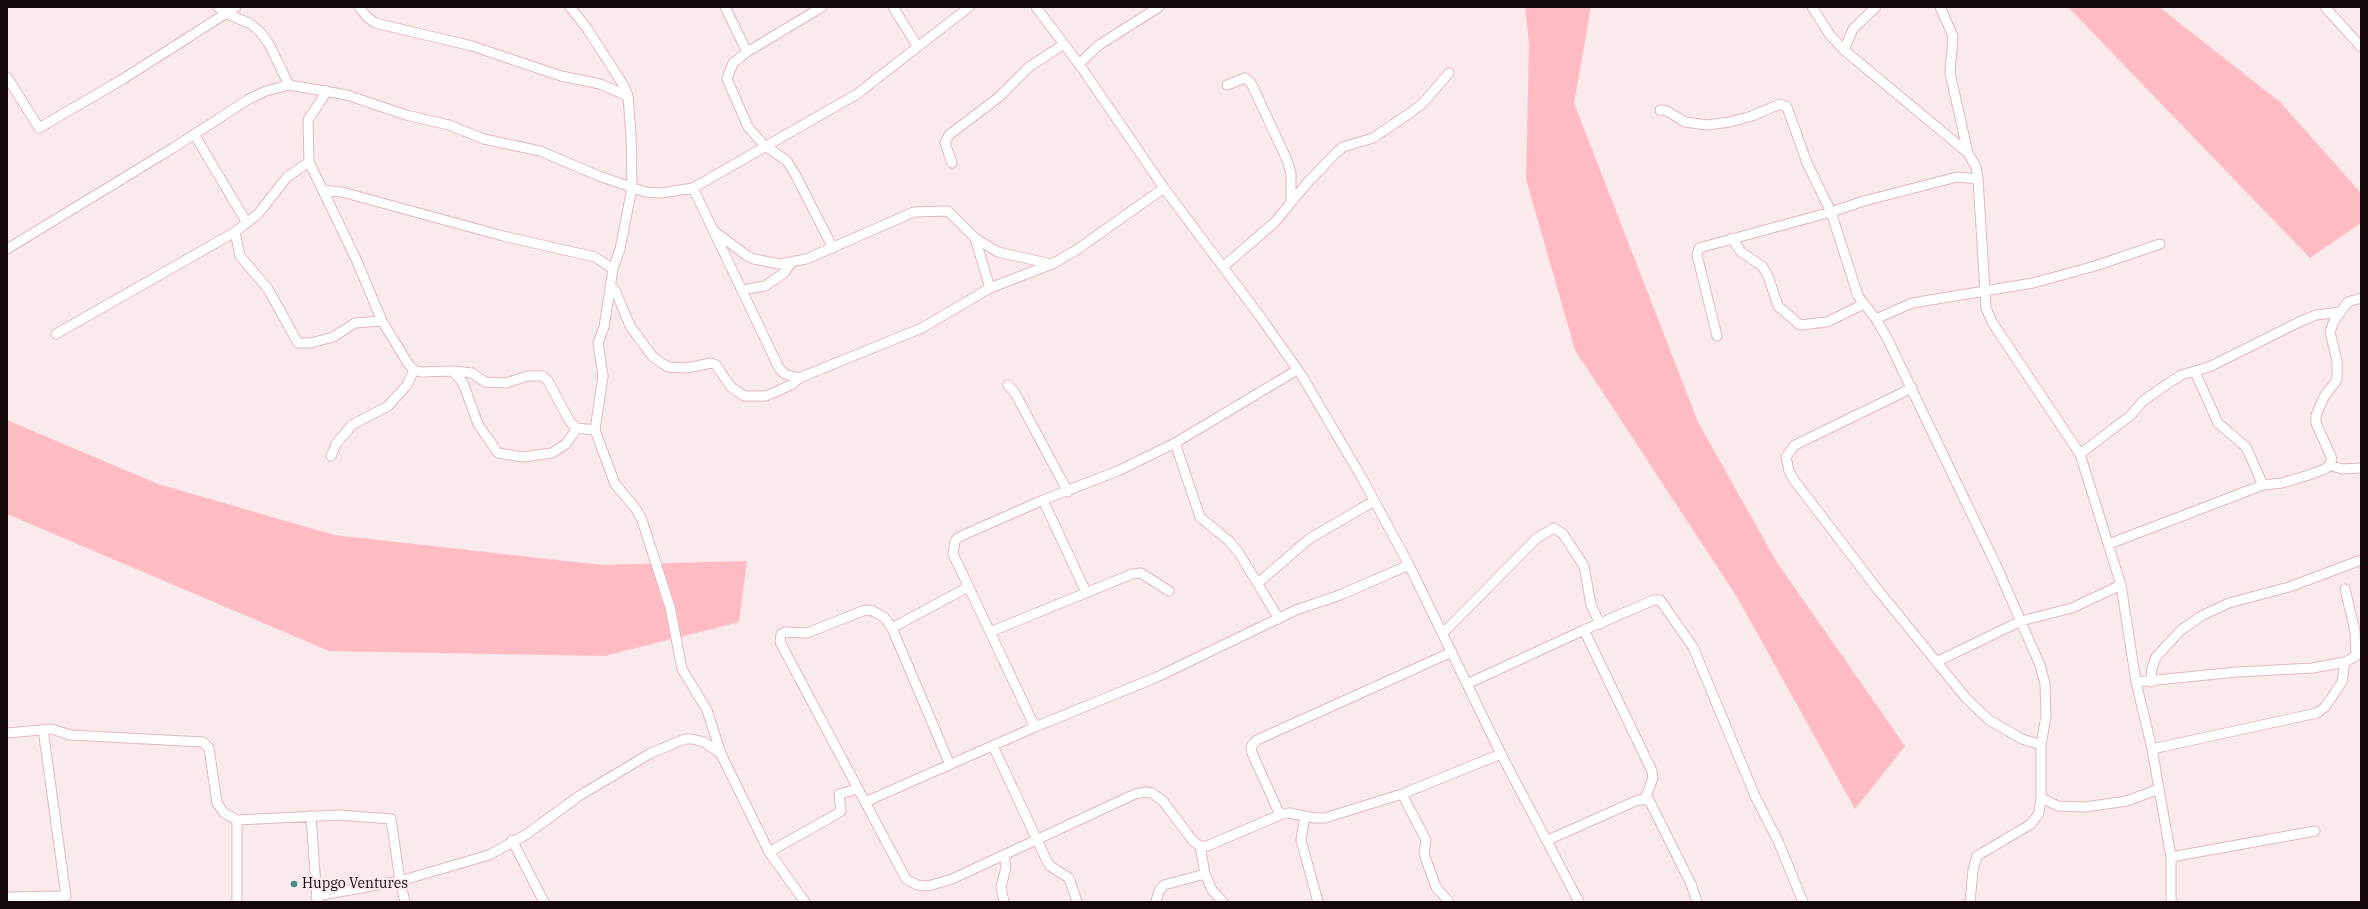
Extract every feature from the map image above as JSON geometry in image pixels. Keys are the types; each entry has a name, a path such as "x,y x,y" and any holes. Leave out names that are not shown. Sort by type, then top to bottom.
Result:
{"street":[{"path":"7,77 38,128 123,79 222,10 236,7"},
{"path":"359,7 367,17 375,23 472,46 561,76 600,84 628,96"},
{"path":"570,7 618,73 628,96 632,188 620,249 613,269 604,327 598,343 603,376 595,430 615,484 636,508 642,520 670,607 680,664 707,710 721,754 769,852 805,902"},
{"path":"725,7 747,52"},
{"path":"822,7 747,52 733,63 727,79 748,127 764,146 787,162 833,248"},
{"path":"893,7 918,47"},
{"path":"7,249 249,99 266,91 289,85 347,95 406,115 449,125 484,139 540,151 645,192 661,192 693,188 857,94 969,7"},
{"path":"1036,7 1079,64 1164,188 1297,370 1410,565 1500,754 1548,840 1579,902"},
{"path":"1079,64 1099,45 1159,7"},
{"path":"1812,7 1830,35 1844,50 1968,153"},
{"path":"1844,50 1853,29 1876,7"},
{"path":"1940,7 1953,36 1950,72 1968,153 1978,179 1986,308 1992,322 2080,454 2121,585 2136,682 2152,749 2158,789 2172,857 2171,902"},
{"path":"2325,7 2361,47"},
{"path":"222,10 251,24 261,33 269,44 289,85"},
{"path":"952,163 945,144 949,135 998,97 1029,66 1064,44"},
{"path":"1223,267 1275,222 1291,201 1336,153 1343,147 1373,138 1410,113 1423,103 1449,73"},
{"path":"1227,85 1245,78 1251,83 1287,160 1291,174 1291,201"},
{"path":"327,91 308,120 309,162 356,259 382,321 414,370"},
{"path":"1660,110 1667,111 1685,122 1707,125 1730,122 1780,104 1784,104 1808,163 1831,212 1858,296 1876,319 1912,388 2040,665 2045,684 2046,716 2041,745 2041,798 2039,813 2031,824 1977,856 1973,870 1970,902"},
{"path":"194,134 247,223"},
{"path":"56,334 235,232 258,214 287,177 309,162"},
{"path":"1717,336 1707,301 1697,250 1703,246 1831,212 1864,201 1957,177 1978,179"},
{"path":"693,188 780,368 785,374 799,378"},
{"path":"610,285 616,292 630,326 653,357 668,367 687,368 711,363 716,365 731,387 744,396 766,396 793,384 799,378 922,328 990,288 1052,264 1075,252 1164,188"},
{"path":"323,190 342,192 504,236 595,258 613,269"},
{"path":"713,230 754,259 780,264 791,263 833,248 914,212 948,211 975,238 998,252 1052,264"},
{"path":"235,232 240,256 268,289 298,344 311,343 333,338 356,323 382,321"},
{"path":"975,238 990,288"},
{"path":"1732,238 1741,252 1762,266 1768,276 1778,306 1800,325 1827,322 1864,304"},
{"path":"1876,319 1912,303 1986,292 2033,283 2095,266 2160,244"},
{"path":"742,290 765,286 784,273 791,263"},
{"path":"2109,544 2263,485 2282,483 2325,469 2332,459 2316,423 2316,415 2324,395 2337,380 2337,361 2330,332 2334,321 2348,302 2361,298"},
{"path":"2080,454 2131,415 2144,400 2159,388 2181,375 2209,367 2301,320 2316,315 2340,312"},
{"path":"414,370 472,373 485,382 506,383 528,376 543,376 548,381 570,422 577,428 595,430"},
{"path":"331,456 336,444 352,425 388,406 407,385 414,370"},
{"path":"1035,727 953,554 953,548 958,537 1043,500 1068,492 1120,470 1175,443 1297,370"},
{"path":"453,371 463,383 478,424 498,452 523,457 552,453 566,444 577,428"},
{"path":"2195,372 2218,423 2246,447 2263,485"},
{"path":"1008,386 1015,393 1068,492"},
{"path":"1912,388 1795,445 1786,458 1794,480 1936,662 1966,698 1989,720 2022,739 2041,745"},
{"path":"1175,443 1200,517 1229,541 1258,583 1279,619"},
{"path":"2329,465 2342,469 2361,468"},
{"path":"1043,500 1086,592"},
{"path":"1258,583 1309,539 1374,501"},
{"path":"1443,633 1537,538 1554,528 1563,534 1584,566 1591,605 1600,624"},
{"path":"2151,682 2152,668 2156,657 2181,630 2203,615 2229,603 2289,587 2361,560"},
{"path":"865,802 1035,727 1157,677 1296,610 1340,595 1410,565"},
{"path":"990,632 1086,592 1137,573 1148,577 1169,592"},
{"path":"1936,662 2021,622 2072,608 2121,585"},
{"path":"892,628 968,587"},
{"path":"2136,682 2151,682 2237,672 2313,668 2345,662 2356,656 2355,631 2345,589"},
{"path":"1467,684 1584,630 1654,600 1662,601 1693,646 1755,796 1778,841 1803,902"},
{"path":"950,764 892,628 879,613 865,610 807,632 785,632 780,638 858,790 906,879 911,883 928,886 938,884 1004,855 1134,794 1145,792 1152,793 1163,801 1193,841 1200,846 1214,844 1280,815 1289,813 1325,818 1402,794 1500,754"},
{"path":"1548,840 1645,799 1653,778 1652,771 1584,630"},
{"path":"1280,815 1252,753 1251,746 1254,743 1452,652"},
{"path":"2152,749 2317,713 2325,708 2342,682 2345,662"},
{"path":"7,733 52,728 70,735 203,742 209,748 216,803 224,813 238,820 339,815 391,819 400,881 405,902"},
{"path":"7,897 66,896 43,729"},
{"path":"311,816 316,899 400,881 489,855 512,840 527,834 579,796 651,753 685,739 704,742 721,754"},
{"path":"992,746 1050,866 1069,878 1077,902"},
{"path":"2041,798 2058,806 2085,807 2126,801 2158,789"},
{"path":"769,852 840,810 839,794 858,790"},
{"path":"1402,794 1426,840 1424,854 1436,887 1449,902"},
{"path":"1645,799 1652,804 1698,902"},
{"path":"1305,816 1302,844 1318,902"},
{"path":"237,902 238,820"},
{"path":"2172,857 2315,831"},
{"path":"512,840 541,901"},
{"path":"1200,846 1205,874 1214,894 1223,902"},
{"path":"1004,855 1006,867 1001,887 1004,902"},
{"path":"1156,902 1159,891 1164,885 1205,874"}],"shaded area":[{"path":"1525,7 1591,7 1574,103 1698,422 1776,561 1905,746 1855,809 1737,597 1575,350 1526,179 1529,44"},
{"path":"2068,7 2159,7 2280,102 2361,193 2361,223 2310,258"},
{"path":"7,420 158,484 334,535 601,565 747,561 739,622 604,656 329,651 7,514"}],"place":[{"name":"Hupgo Ventures","path":"294,884"}]}
